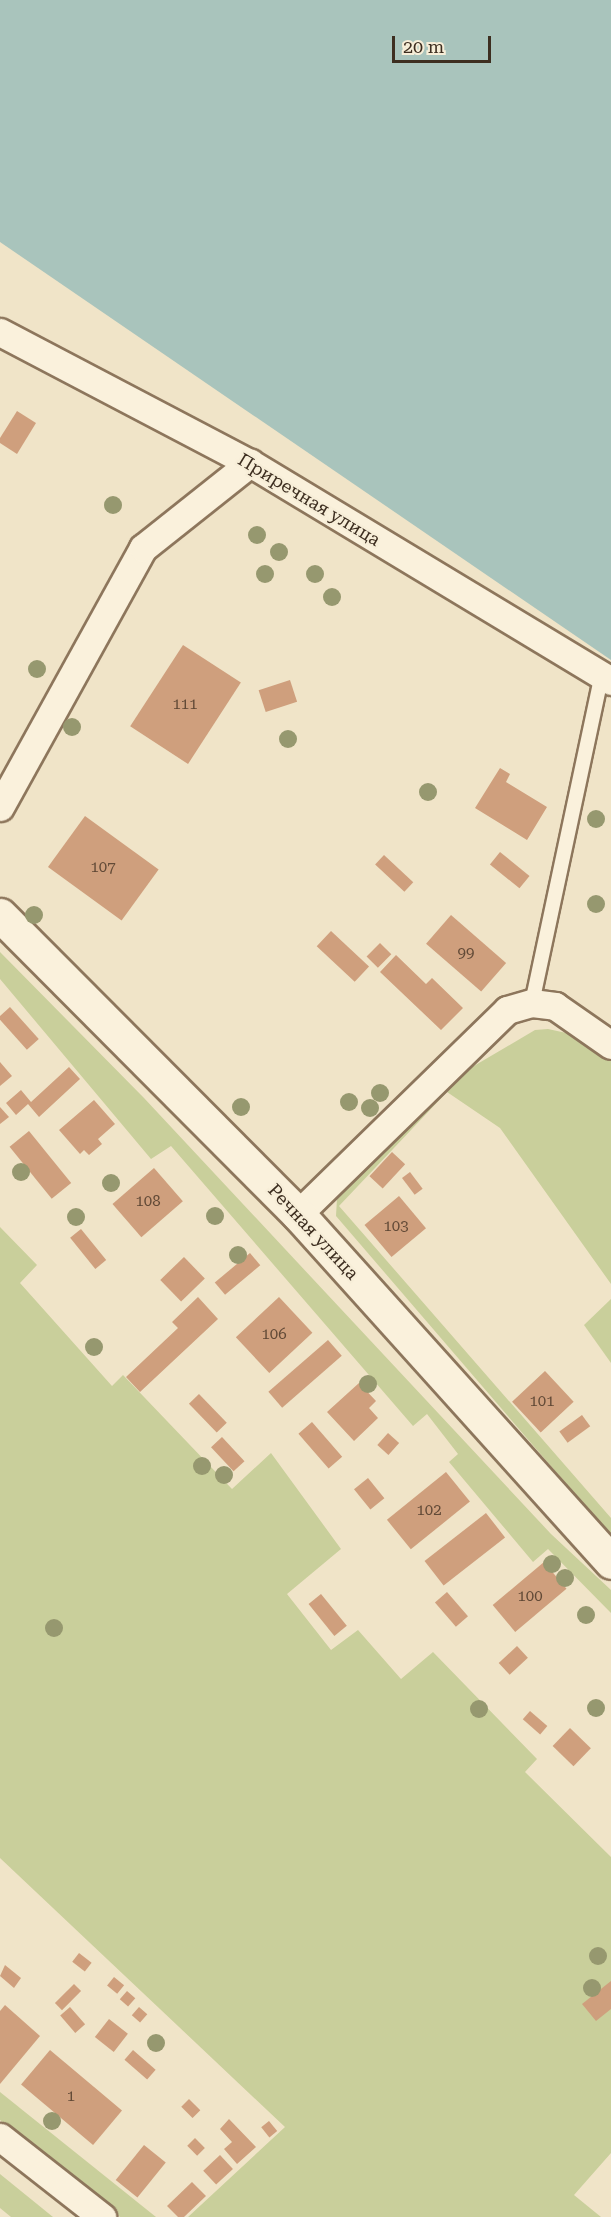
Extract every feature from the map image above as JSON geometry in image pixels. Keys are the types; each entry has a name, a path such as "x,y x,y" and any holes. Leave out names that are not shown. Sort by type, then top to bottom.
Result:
{"street":[{"name":"Приречная улица","path":"0,332 250,463 607,678"},
{"path":"0,807 143,548 250,463"},
{"name":"Речная улица","path":"0,915 298,1214 611,1562"},
{"path":"298,1214 507,1010 532,1002 555,1006 611,1045"},
{"path":"0,2137 102,2217"}],"lane":[{"path":"532,1002 607,678"}],"green space":[{"path":"0,952 144,1098 551,1534 611,1590 611,1613 548,1549 533,1562 449,1462 458,1454 427,1414 413,1426 171,1146 151,1159 0,979"},
{"path":"548,1029 571,1034 611,1061 611,1284 500,1128 447,1092 339,1206 611,1518 611,1536 336,1216 337,1198 450,1080 535,1030"},
{"path":"0,1227 37,1265 20,1283 112,1386 123,1375 232,1489 271,1453 341,1549 287,1594 331,1650 358,1630 401,1679 433,1652 537,1759 525,1772 611,1857 611,2153 574,2195 601,2217 188,2217 285,2127 0,1858"},
{"path":"611,1299 611,1363 584,1325"},
{"path":"0,2092 156,2217 120,2217 0,2120"},
{"path":"0,2174 53,2217 11,2217 0,2208"}],"water":[{"path":"0,0 611,0 611,660 0,242"}],"building":[{"path":"17,411 36,423 17,454 0,443 0,438"},
{"path":"183,645 241,683 188,764 130,726"},
{"path":"290,680 297,702 266,712 259,690"},
{"path":"500,768 510,774 506,782 547,807 527,840 475,808"},
{"path":"85,816 159,869 122,920 48,867"},
{"path":"500,852 530,876 519,888 490,864"},
{"path":"384,855 413,882 404,892 375,865"},
{"path":"451,915 506,963 481,992 426,944"},
{"path":"331,931 369,966 355,982 317,946"},
{"path":"380,943 391,954 378,968 367,956"},
{"path":"396,955 426,984 432,978 463,1008 441,1030 380,972"},
{"path":"10,1007 39,1039 27,1050 0,1020 0,1016"},
{"path":"0,1062 12,1076 0,1086"},
{"path":"69,1067 80,1079 39,1117 28,1104 16,1115 6,1103 21,1090 31,1102"},
{"path":"94,1100 115,1124 98,1139 102,1144 89,1155 84,1150 80,1154 59,1130"},
{"path":"0,1107 9,1117 0,1124"},
{"path":"29,1131 71,1183 52,1199 10,1147"},
{"path":"392,1152 405,1164 383,1188 369,1176"},
{"path":"154,1168 183,1201 141,1237 112,1204"},
{"path":"410,1172 423,1189 415,1195 402,1178"},
{"path":"399,1196 426,1228 392,1257 365,1225"},
{"path":"81,1229 106,1260 95,1269 70,1238"},
{"path":"250,1253 260,1265 225,1295 215,1283"},
{"path":"184,1257 205,1279 181,1302 160,1280"},
{"path":"198,1297 218,1319 140,1392 126,1377 178,1328 172,1322"},
{"path":"279,1297 312,1333 269,1373 236,1337"},
{"path":"328,1340 342,1356 282,1408 268,1392"},
{"path":"545,1371 574,1402 541,1432 512,1402"},
{"path":"359,1383 376,1401 369,1408 378,1418 354,1441 327,1412"},
{"path":"199,1394 227,1423 217,1432 189,1404"},
{"path":"582,1415 590,1426 568,1443 559,1431"},
{"path":"312,1422 342,1457 329,1469 298,1434"},
{"path":"388,1433 399,1443 388,1455 377,1445"},
{"path":"222,1437 245,1461 234,1471 211,1447"},
{"path":"446,1472 470,1502 411,1549 387,1520"},
{"path":"368,1478 384,1498 370,1510 354,1489"},
{"path":"486,1513 505,1537 444,1585 425,1561"},
{"path":"544,1562 566,1589 515,1632 493,1605"},
{"path":"447,1592 468,1616 456,1627 435,1602"},
{"path":"321,1594 347,1626 334,1636 309,1604"},
{"path":"517,1646 528,1658 510,1675 499,1663"},
{"path":"530,1711 547,1726 540,1734 523,1719"},
{"path":"570,1728 591,1748 573,1766 553,1746"},
{"path":"79,1953 92,1963 85,1972 72,1962"},
{"path":"5,1965 21,1978 14,1988 0,1976"},
{"path":"114,1977 124,1985 117,1994 107,1986"},
{"path":"611,1981 611,2009 596,2021 582,2004"},
{"path":"74,1984 81,1991 62,2010 55,2003"},
{"path":"127,1991 135,1998 128,2007 120,1999"},
{"path":"5,2005 40,2036 0,2084 0,2011"},
{"path":"70,2007 85,2024 75,2033 60,2016"},
{"path":"139,2007 147,2014 140,2023 132,2015"},
{"path":"109,2019 128,2034 114,2052 95,2037"},
{"path":"50,2050 122,2110 93,2145 21,2084"},
{"path":"133,2050 156,2070 147,2079 124,2060"},
{"path":"189,2099 200,2110 193,2118 181,2107"},
{"path":"229,2119 256,2147 237,2164 224,2149 232,2142 220,2129"},
{"path":"269,2121 277,2131 269,2137 261,2127"},
{"path":"195,2138 205,2148 197,2156 187,2146"},
{"path":"144,2145 166,2163 137,2198 116,2180"},
{"path":"220,2155 233,2169 216,2185 203,2171"},
{"path":"192,2182 206,2196 184,2217 178,2217 167,2206"}]}
